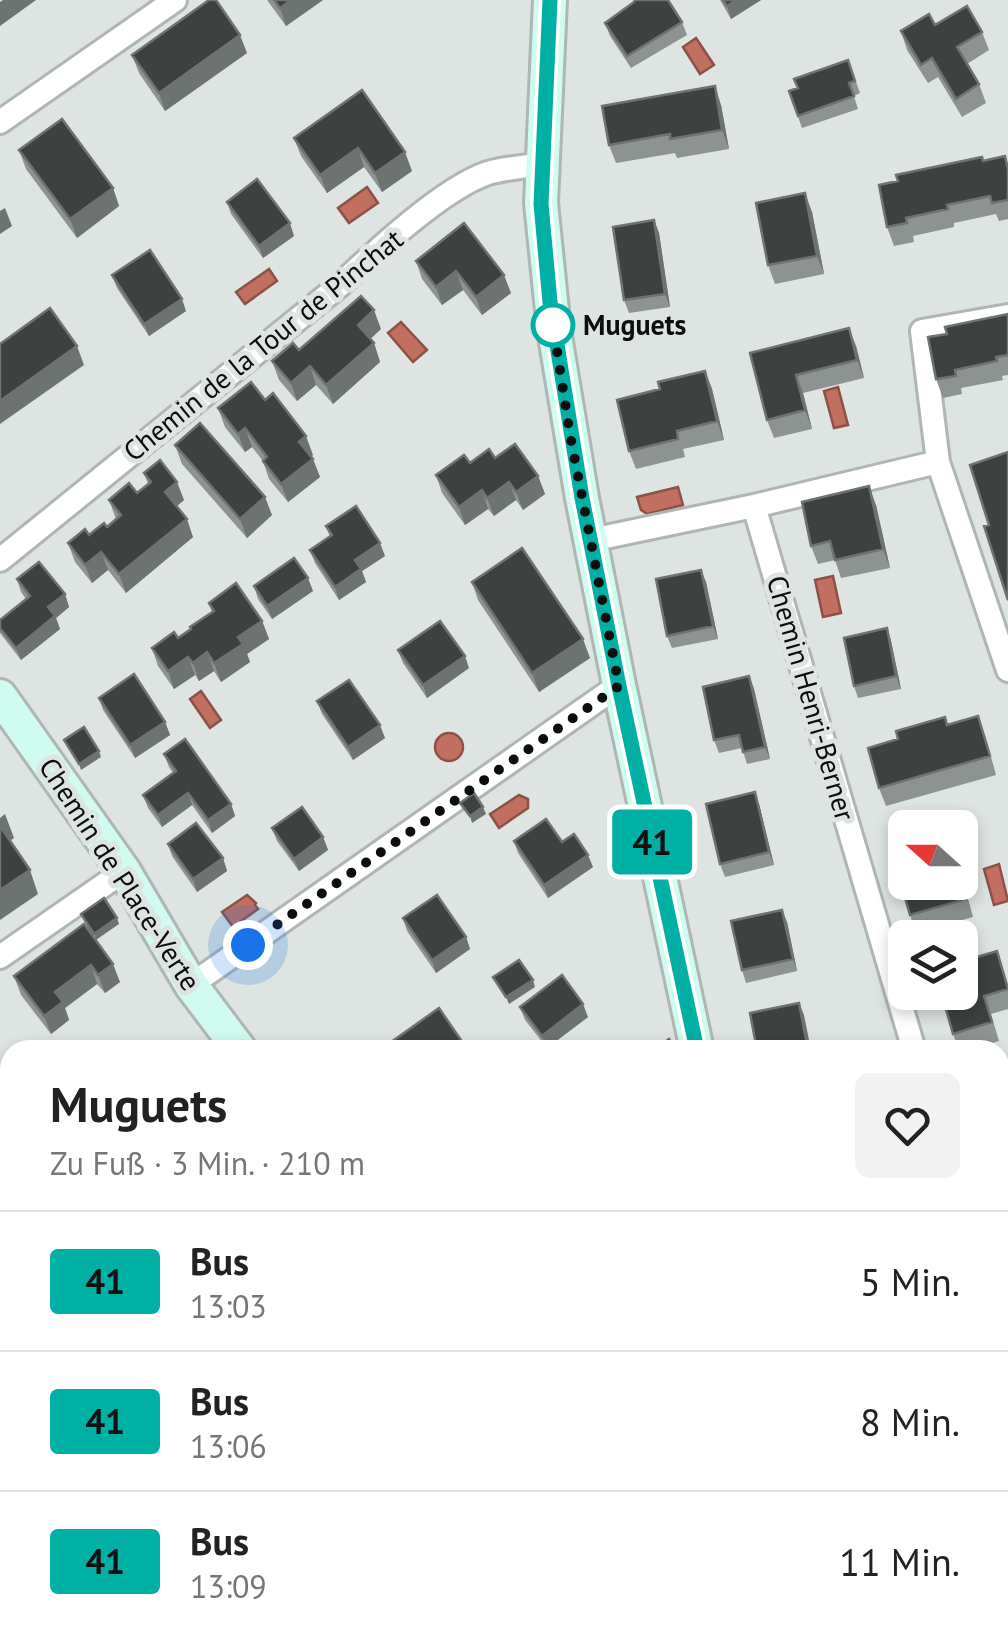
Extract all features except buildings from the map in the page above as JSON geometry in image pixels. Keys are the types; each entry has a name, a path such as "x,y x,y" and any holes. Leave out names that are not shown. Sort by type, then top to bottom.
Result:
{"street":[{"path":"0,122 175,0"},
{"path":"550,0 542,164 542,228 550,302 590,540 695,1040"},
{"name":"Chemin de la Tour de Pinchat","path":"0,560 340,286 372,254 432,206 488,173 542,164"},
{"path":"1008,316 922,331 938,462 1008,670"},
{"path":"590,540 938,462"},
{"name":"Chemin Henri-Berner","path":"754,506 911,1040"},
{"path":"191,985 619,686"},
{"name":"Chemin de Place-Verte","path":"0,696 124,871 191,985 232,1040"},
{"path":"0,958 124,871"}],"shaded area":[{"path":"696,38 714,65 700,74 683,47"},
{"path":"367,187 378,203 349,223 338,208"},
{"path":"269,269 277,281 245,304 236,292"},
{"path":"401,322 427,350 413,362 388,333"},
{"path":"838,387 848,425 834,428 824,391"},
{"path":"678,487 683,505 647,514 641,510 637,497"},
{"path":"833,576 841,613 823,617 815,580"},
{"path":"201,691 221,720 210,728 190,699"},
{"path":"449,733 459,737 463,747 459,757 449,761 439,757 435,747 439,737"},
{"path":"519,795 528,799 528,808 499,828 490,814"},
{"path":"999,864 1008,901 994,905 984,869"},
{"path":"247,895 258,909 233,927 222,912"}],"bus line":[{"name":"41","path":"550,0 541,204 550,302 582,498 695,1040"}],"place":[{"name":"Muguets","path":"553,325"}],"route":[{"path":"248,945 619,686 570,435 553,325"}]}
